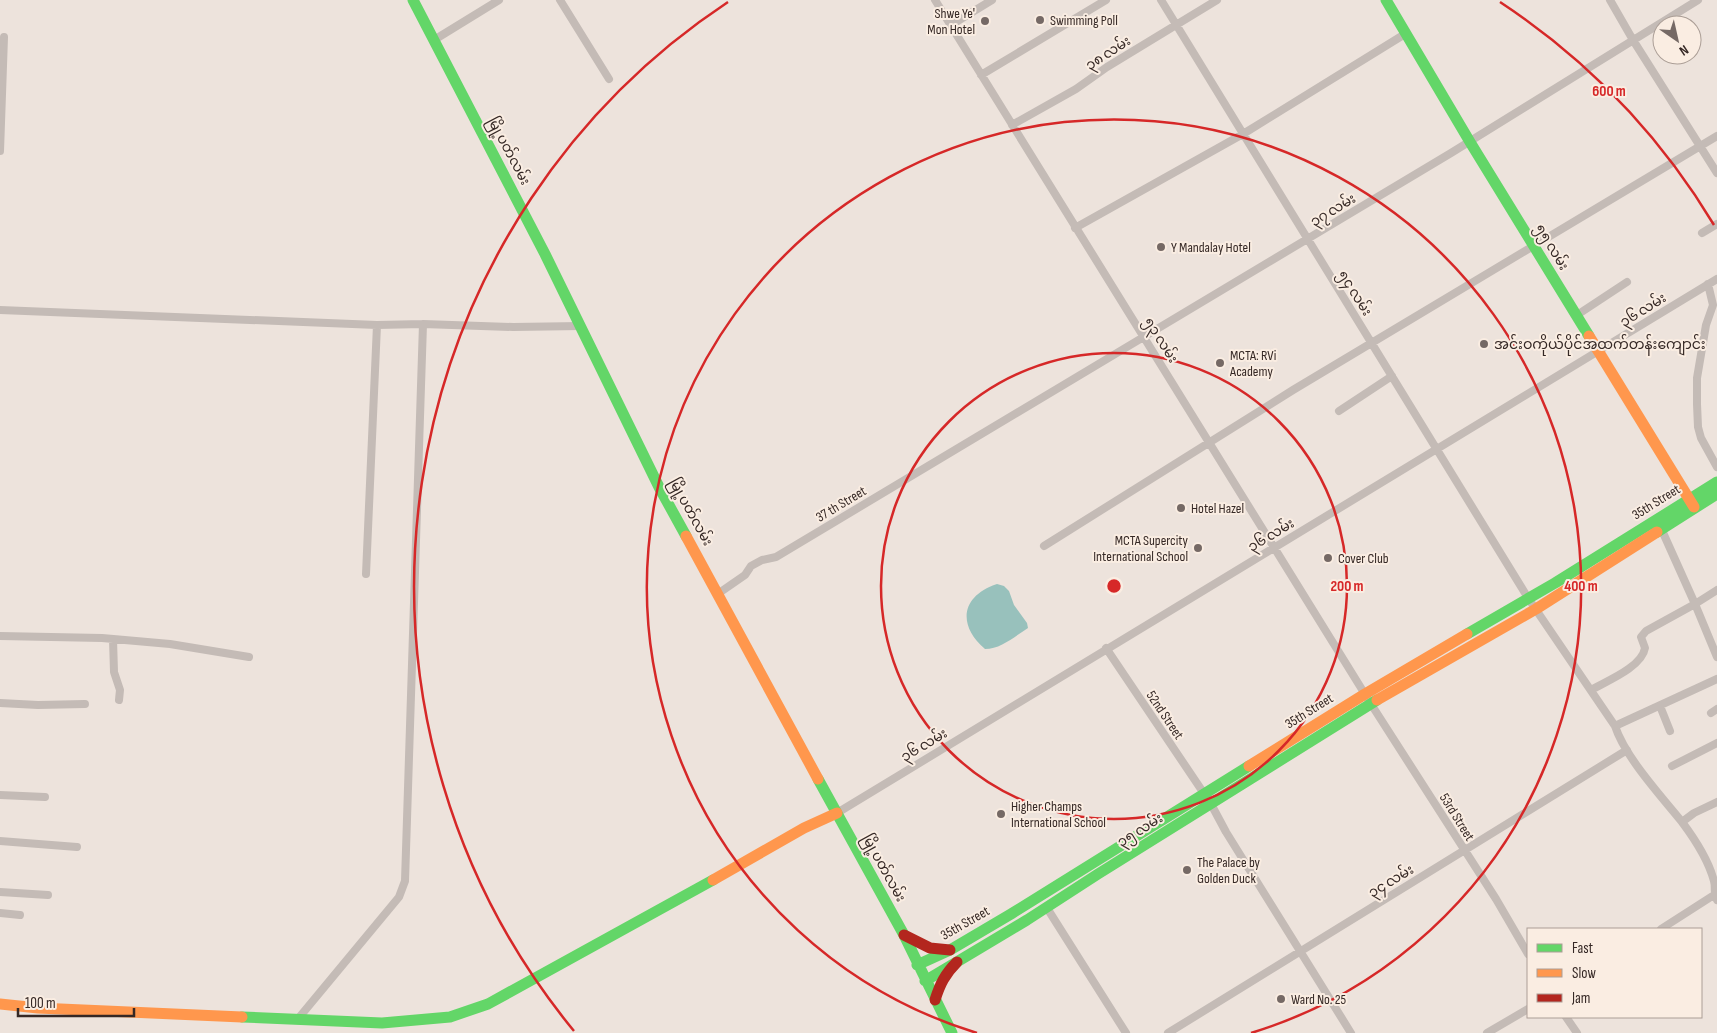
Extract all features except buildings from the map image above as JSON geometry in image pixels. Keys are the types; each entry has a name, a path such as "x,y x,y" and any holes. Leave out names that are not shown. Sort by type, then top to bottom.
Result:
{"main road":[{"name":"မြို့ပတ်လမ်း","path":"413,0 515,195 659,486 904,935 917,965 952,1033"},
{"name":"၅၅ လမ်း","path":"1386,0 1470,142 1692,503"},
{"name":"35th Street","path":"917,965 950,950 1207,800 1365,694 1658,524 1692,503 1717,482"},
{"name":"35th Street","path":"1692,503 1717,494"},
{"name":"35th Street","path":"1371,704 1536,609 1658,524"},
{"name":"၃၅ လမ်း","path":"925,981 1047,908 1207,800 1371,704"},
{"path":"0,1004 38,1008 382,1023 418,1022 450,1017 488,1004 804,828 837,813"},
{"path":"1010,914 1018,926"},
{"path":"904,935 930,948 950,950"},
{"path":"935,1000 946,973 957,962"}],"street":[{"path":"434,40 500,0"},
{"path":"560,0 609,79"},
{"name":"၅၃ လမ်း","path":"935,0 1365,694"},
{"path":"950,25 992,0"},
{"path":"981,75 1106,0"},
{"name":"၅၄ လမ်း","path":"1161,0 1528,598 1615,726 1627,750 1695,842 1715,882 1716,897"},
{"name":"၃၈ လမ်း","path":"1012,125 1076,89 1107,67 1217,0"},
{"path":"1610,0 1717,173"},
{"name":"၃၇ လမ်း","path":"979,436 1470,142 1698,0"},
{"path":"1075,228 1243,134 1406,34"},
{"path":"0,151 4,37"},
{"path":"1044,546 1372,343 1717,136"},
{"path":"1702,233 1717,224"},
{"name":"၃၆ လမ်း","path":"837,813 1106,648 1437,450 1717,279"},
{"path":"1577,315 1627,282"},
{"path":"1708,284 1713,305 1706,324 1696,378 1698,427 1701,438 1717,467"},
{"path":"0,310 377,324 513,327 581,326"},
{"path":"366,574 377,324"},
{"path":"297,1020 399,897 405,881 423,324"},
{"path":"1339,411 1392,376"},
{"name":"37 th Street","path":"719,593 744,575 751,566 762,560 776,558 979,436"},
{"path":"1658,524 1717,657"},
{"path":"1591,690 1640,660 1645,648 1641,637 1646,631 1717,590"},
{"path":"0,636 113,639 170,644 249,657"},
{"path":"113,639 114,672 120,690 119,700"},
{"name":"52nd Street","path":"1106,648 1207,800 1351,1033"},
{"path":"1615,726 1717,679"},
{"name":"53rd Street","path":"1365,694 1496,899 1527,952"},
{"path":"0,702 38,705 86,704"},
{"path":"1660,706 1670,731"},
{"path":"1672,766 1717,743"},
{"name":"၃၄ လမ်း","path":"1168,1033 1627,750"},
{"path":"0,795 45,796"},
{"path":"1682,822 1694,813 1717,802"},
{"path":"0,841 77,847"},
{"path":"0,892 48,895"},
{"path":"1663,928 1716,897"},
{"path":"1047,908 1126,1033"},
{"path":"0,914 20,916"},
{"path":"1487,1033 1527,1010"},
{"path":"1567,1018 1577,1033"}],"water":[{"path":"997,584 1004,586 1009,591 1014,605 1027,623 1028,628 997,647 985,649 970,630 967,612 976,596 985,589"}],"traffic: fast":[{"path":"413,0 545,254 659,487 686,536"},
{"path":"1386,0 1470,142 1589,336"},
{"path":"1467,634 1555,583 1717,482"},
{"path":"1657,532 1717,494"},
{"path":"925,981 1027,920 1377,700"},
{"path":"917,965 950,950 1011,914 1249,766"},
{"path":"818,779 904,935 952,1033"},
{"path":"242,1017 382,1023 450,1017 488,1004 713,880"}],"traffic: slow":[{"path":"1589,336 1694,507"},
{"path":"1377,700 1536,609 1657,532"},
{"path":"686,536 818,779"},
{"path":"1249,766 1365,694 1467,634"},
{"path":"713,880 804,828 837,813"},
{"path":"0,1004 38,1008 242,1017"}],"traffic: jam":[{"path":"904,935 930,948 950,950"},
{"path":"935,1000 943,980 957,962"}],"place":[{"name":"Swimming Poll","path":"1040,20"},
{"name":"Shwe Ye' Mon Hotel","path":"985,21"},
{"name":"Y Mandalay Hotel","path":"1161,247"},
{"name":"အင်းဝကိုယ်ပိုင်အထက်တန်းကျောင်း","path":"1484,344"},
{"name":"MCTA: RVi Academy","path":"1220,363"},
{"name":"Hotel Hazel","path":"1181,508"},
{"name":"MCTA Supercity International School","path":"1198,548"},
{"name":"Cover Club","path":"1328,558"},
{"name":"Higher Champs International School","path":"1001,814"},
{"name":"The Palace by Golden Duck","path":"1187,870"},
{"name":"Ward No. 25","path":"1281,999"}]}
